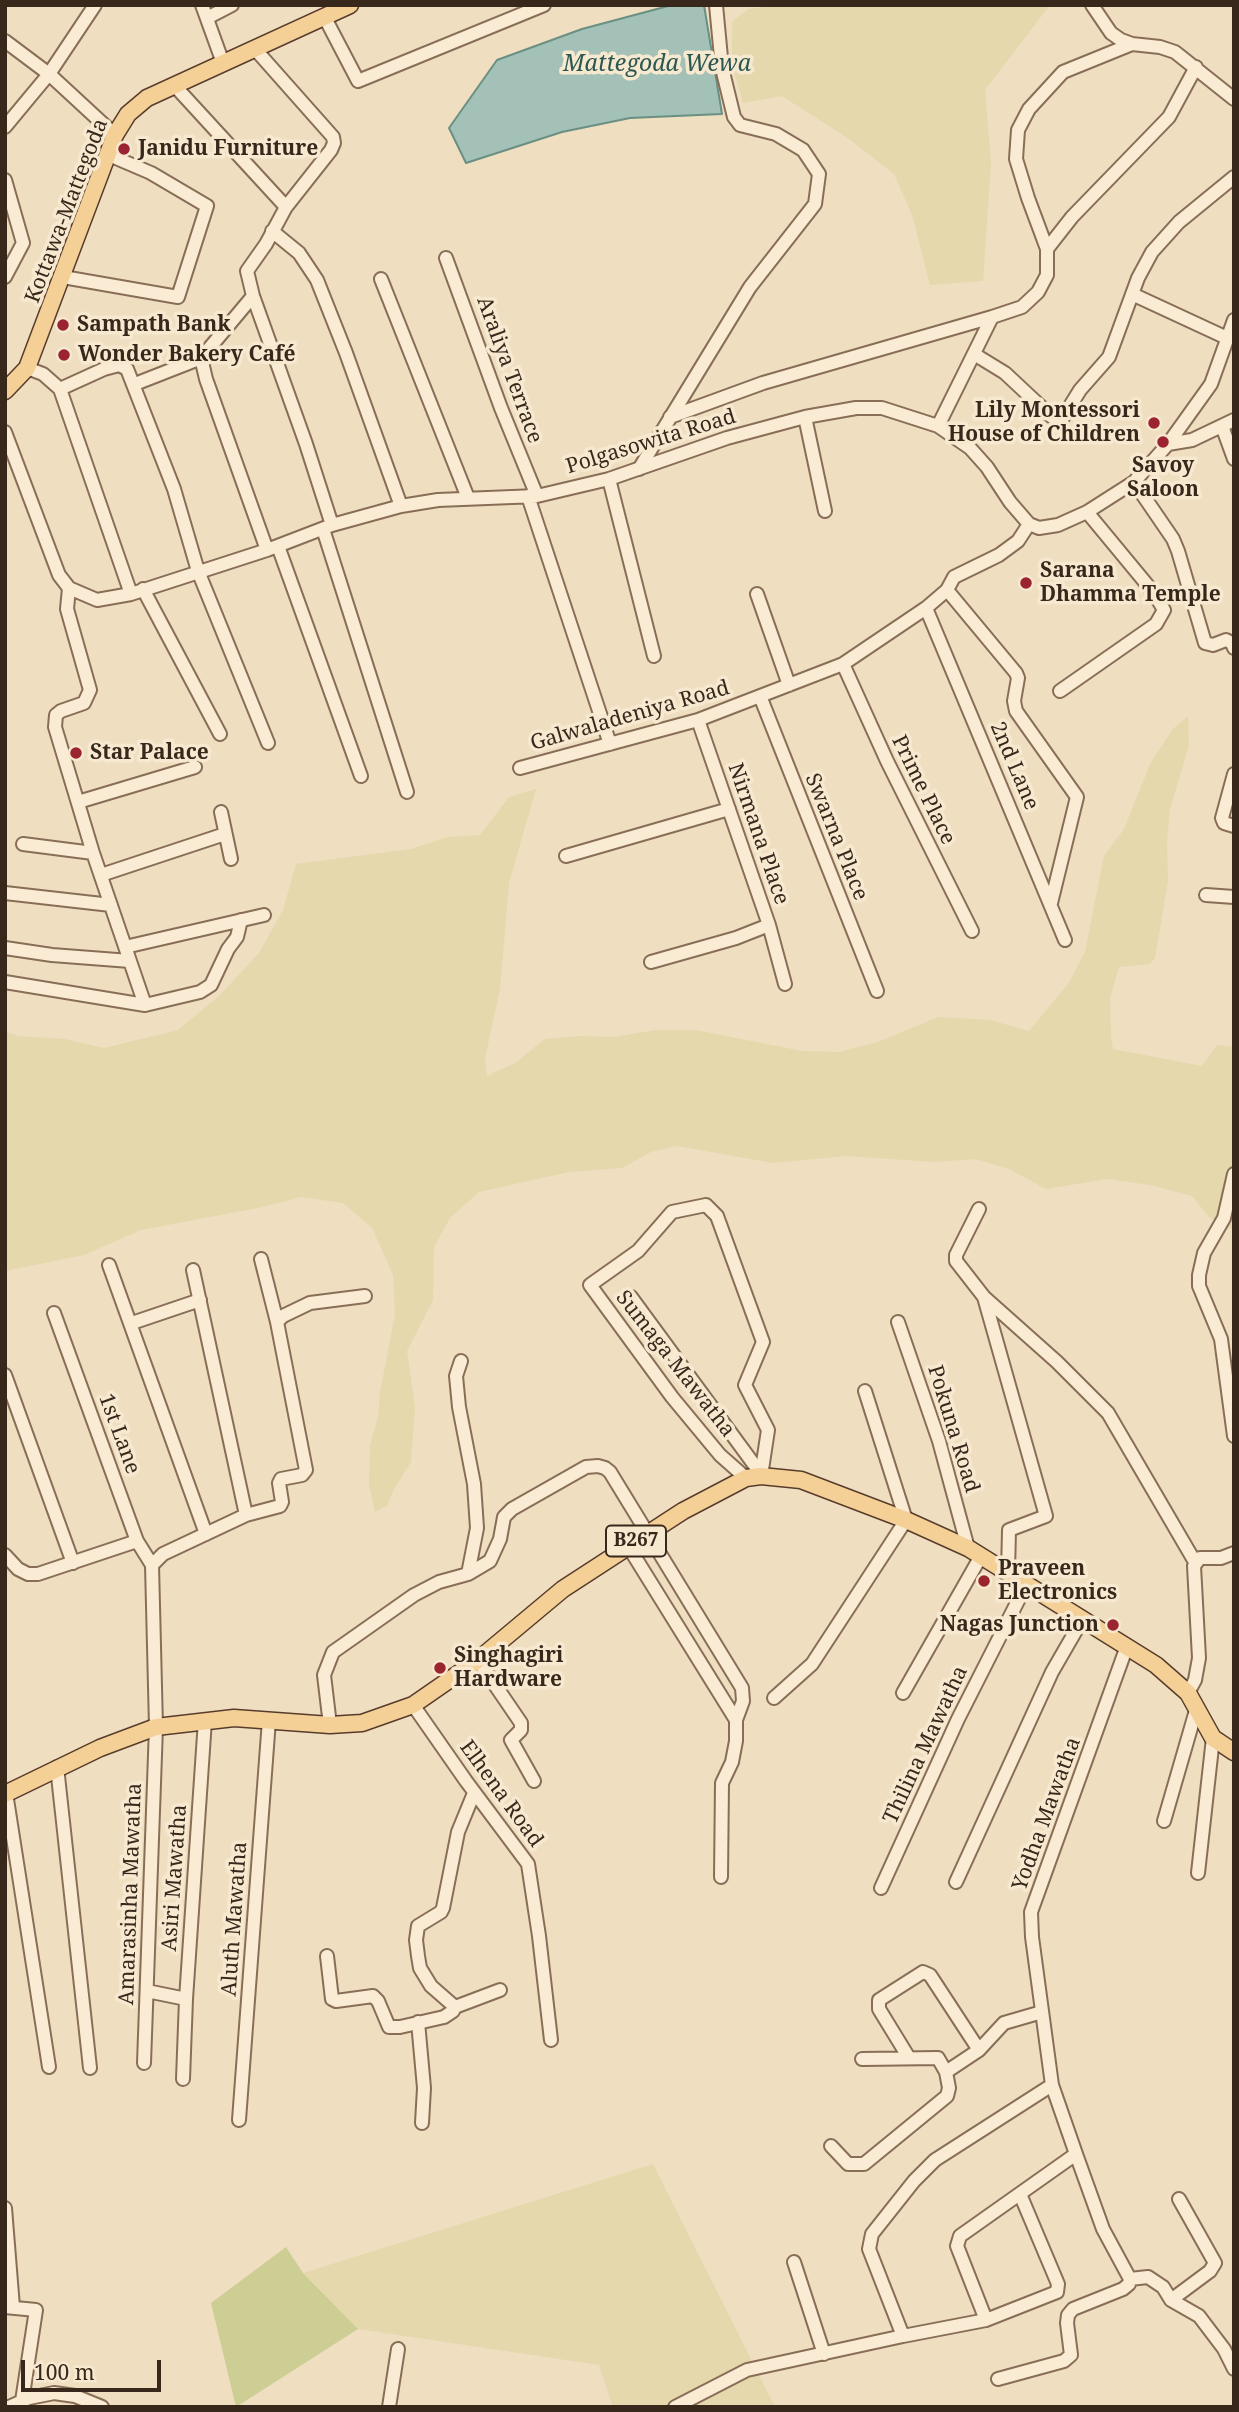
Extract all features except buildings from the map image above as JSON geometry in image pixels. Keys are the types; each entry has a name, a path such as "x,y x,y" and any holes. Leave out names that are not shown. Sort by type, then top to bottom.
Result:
{"main road":[{"name":"Kottawa-Mattegoda","path":"5,391 27,368 115,135 136,106 174,85 350,5"},
{"path":"756,1476 801,1480 906,1520 974,1552 1156,1665 1193,1700 1213,1738 1234,1752"},
{"name":"B267","path":"6,1793 57,1767 156,1727 234,1718 330,1725 362,1723 413,1705 478,1660 563,1589 683,1511 756,1476"}],"street":[{"path":"5,127 49,74 95,5"},
{"path":"223,63 204,11 232,5"},
{"path":"324,16 358,81 544,5"},
{"path":"639,469 750,287 815,204 819,174 803,150 776,134 740,125 734,117 722,68 716,5"},
{"path":"1092,5 1111,33 1132,44 1160,47 1175,52 1234,99"},
{"path":"5,41 49,74 115,135"},
{"path":"670,417 762,383 1022,307 1038,292 1047,275 1047,249 1016,159 1018,130 1029,109 1063,72 1132,44"},
{"path":"255,49 333,136 331,150 286,207 247,271 253,296 302,432 407,792"},
{"path":"1047,249 1072,217 1169,117 1196,67"},
{"path":"174,85 286,207"},
{"path":"63,277 178,297 207,206 151,173 109,155"},
{"path":"974,354 1005,373 1052,418 1064,416 1080,390 1109,357 1138,278 1152,252 1179,222 1234,177"},
{"path":"5,180 23,243 5,277"},
{"path":"272,231 299,253 317,280 401,506"},
{"name":"Araliya Terrace","path":"446,258 532,496 610,744"},
{"path":"381,279 468,498"},
{"path":"1029,524 1039,528 1058,525 1087,512 1134,482 1168,444 1211,384 1231,330 1132,294"},
{"path":"253,296 202,362 206,379 362,776"},
{"path":"938,426 992,317"},
{"path":"135,384 204,357"},
{"path":"60,389 104,369 120,366 127,369 174,489 198,571 268,743"},
{"path":"27,368 43,374 60,389 137,592 220,734"},
{"name":"Polgasowita Road","path":"69,587 97,600 137,592 328,527 401,506 438,500 532,496 609,480 727,438 805,417 856,408 882,408 938,426 970,448 1029,524"},
{"path":"805,417 825,511"},
{"path":"1168,444 1192,440 1228,423 1234,459"},
{"path":"5,432 59,575 69,587 67,609 90,690 89,698 84,703 56,715 55,727 100,875 145,1005"},
{"path":"609,480 654,656"},
{"path":"1134,482 1173,539 1205,643 1213,645 1226,640 1232,643 1234,648"},
{"path":"1060,691 1156,624 1164,610 1154,593 1087,512"},
{"name":"Galwaladeniya Road","path":"520,768 698,720 842,664 926,608 947,590 954,576 999,555 1018,541 1029,524"},
{"path":"947,590 1016,673 1016,712 1077,797 1051,903"},
{"path":"757,594 789,685"},
{"name":"2nd Lane","path":"926,608 1065,940"},
{"name":"Prime Place","path":"842,664 972,931"},
{"name":"Swarna Place","path":"760,696 877,991"},
{"name":"Nirmana Place","path":"651,962 736,938 769,925 698,720"},
{"path":"78,802 195,766"},
{"path":"1234,774 1222,818 1224,823 1234,826"},
{"path":"566,856 729,808"},
{"path":"221,812 231,859"},
{"path":"100,875 226,834"},
{"path":"23,845 93,853"},
{"path":"5,892 111,905"},
{"path":"1206,895 1234,897"},
{"path":"125,947 264,915"},
{"path":"5,982 145,1005 200,992 211,985 228,949 237,937 241,920"},
{"path":"769,925 785,984"},
{"path":"5,948 52,955 130,961"},
{"path":"1234,1174 1224,1218 1204,1253 1199,1275 1199,1286 1221,1339 1232,1401 1234,1436"},
{"name":"Sumaga Mawatha","path":"706,1205 717,1216 764,1342 745,1385 768,1430 756,1476 720,1455 672,1396 590,1285 638,1251 672,1212 706,1205"},
{"path":"979,1209 956,1255 956,1261 984,1297 1057,1362 1108,1413 1195,1562 1199,1658 1193,1700 1164,1821"},
{"path":"152,1565 163,1554 246,1515 279,1506 282,1502 281,1479 302,1475 306,1470 278,1322 261,1259"},
{"path":"109,1265 132,1322 206,1534"},
{"path":"193,1270 246,1515"},
{"path":"278,1322 310,1303 365,1296"},
{"path":"631,1297 756,1476"},
{"path":"984,1297 1046,1516 1009,1530 1009,1573"},
{"path":"132,1322 200,1300"},
{"name":"1st Lane","path":"54,1313 137,1541 152,1565"},
{"name":"Pokuna Road","path":"898,1322 974,1552"},
{"path":"461,1361 456,1376 457,1387 474,1484 477,1528 468,1574"},
{"path":"5,1375 73,1563"},
{"path":"774,1699 812,1664 906,1520 865,1391"},
{"path":"330,1725 324,1675 333,1653 414,1595 439,1582 468,1574 490,1561 508,1512 586,1467 598,1466 610,1472 742,1688 743,1701 736,1720 732,1762 722,1783 720,1800 721,1877"},
{"path":"5,1555 18,1569 28,1574 38,1574 137,1541"},
{"path":"628,1546 736,1720"},
{"path":"903,1693 974,1552"},
{"path":"1195,1562 1205,1557 1221,1558 1233,1554"},
{"name":"Amarasinha Mawatha","path":"144,2063 156,1727 152,1565"},
{"name":"Thilina Mawatha","path":"881,1888 958,1719 1027,1583"},
{"path":"956,1882 1052,1672 1082,1620"},
{"name":"Yodha Mawatha","path":"1127,1646 1031,1912 1052,2085 1103,2229 1130,2279"},
{"path":"478,1660 521,1723 521,1730 511,1740 534,1781"},
{"name":"Elhena Road","path":"413,1705 474,1793 528,1864 551,2040"},
{"name":"Asiri Mawatha","path":"183,2079 205,1720"},
{"name":"Aluth Mawatha","path":"239,2120 269,1720"},
{"path":"1198,1873 1213,1738"},
{"path":"57,1767 90,2068"},
{"path":"6,1793 49,2067"},
{"path":"455,2007 431,1986 420,1969 416,1932 418,1926 443,1908 458,1832 474,1793"},
{"path":"327,1956 332,1999 336,2001 373,1996 378,2001 389,2027 444,2017 455,2007 500,1990"},
{"path":"909,2058 878,2009 879,2000 923,1972 930,1975 979,2050"},
{"path":"147,1991 186,1998"},
{"path":"946,2072 979,2050 1004,2023 1042,2012"},
{"path":"418,2022 424,2088 422,2123"},
{"path":"831,2146 848,2164 864,2164 947,2096 949,2088 946,2072 938,2058 862,2059"},
{"path":"903,2336 869,2249 872,2234 914,2181 935,2160 1052,2085"},
{"path":"986,2320 957,2246 960,2236 1076,2154"},
{"path":"675,2407 747,2370 986,2320 1057,2292 1058,2284 1020,2194"},
{"path":"1171,2300 1210,2271 1215,2263 1179,2199"},
{"path":"5,2208 9,2307 36,2310 30,2401"},
{"path":"794,2262 824,2354"},
{"path":"998,2379 1064,2361 1071,2356 1067,2323 1068,2315 1073,2309 1127,2288 1130,2279 1148,2277 1163,2287 1171,2300 1199,2316 1224,2349 1234,2369"},
{"path":"389,2407 398,2349"},
{"path":"9,2407 54,2393 75,2396 102,2407"}],"shaded area":[{"path":"783,5 1050,5 985,90 991,163 983,281 930,285 912,215 894,174 849,139 782,96 743,103 732,65 732,22 748,9"},
{"path":"1188,716 1189,745 1170,809 1167,841 1168,881 1155,958 1150,964 1119,967 1110,998 1111,1035 1113,1049 1202,1066 1217,1045 1234,1047 1234,1230 1209,1217 1192,1196 1150,1185 1107,1179 1046,1189 1009,1169 975,1159 935,1162 846,1156 773,1163 677,1146 651,1152 622,1168 569,1172 479,1192 450,1218 434,1247 433,1300 407,1351 415,1407 411,1462 387,1506 375,1512 369,1484 370,1445 378,1417 380,1392 395,1315 393,1275 372,1228 343,1203 301,1197 141,1230 84,1255 5,1271 5,1031 18,1036 65,1039 104,1048 178,1030 220,995 259,953 283,910 296,864 411,849 448,837 480,835 509,797 536,789 509,883 500,989 485,1058 487,1076 515,1063 545,1039 580,1036 613,1037 656,1030 696,1030 802,1051 839,1052 878,1042 938,1017 990,1020 1029,1031 1068,984 1085,952 1104,856 1124,829 1151,762 1173,729"},
{"path":"653,2164 775,2407 613,2407 599,2365 358,2329 303,2273"}],"green space":[{"path":"286,2247 303,2273 358,2329 236,2407 211,2303"}],"water":[{"name":"Mattegoda Wewa","path":"672,5 704,5 722,114 630,118 562,132 466,163 449,128 497,60 582,29"}],"place":[{"name":"Janidu Furniture","path":"124,149"},
{"name":"Sampath Bank","path":"63,325"},
{"name":"Wonder Bakery Café","path":"64,355"},
{"name":"Lily Montessori House of Children","path":"1154,423"},
{"name":"Savoy Saloon","path":"1163,442"},
{"name":"Sarana Dhamma Temple","path":"1026,583"},
{"name":"Star Palace","path":"76,753"},
{"name":"Praveen Electronics","path":"984,1581"},
{"name":"Nagas Junction","path":"1113,1625"},
{"name":"Singhagiri Hardware","path":"440,1668"}]}
